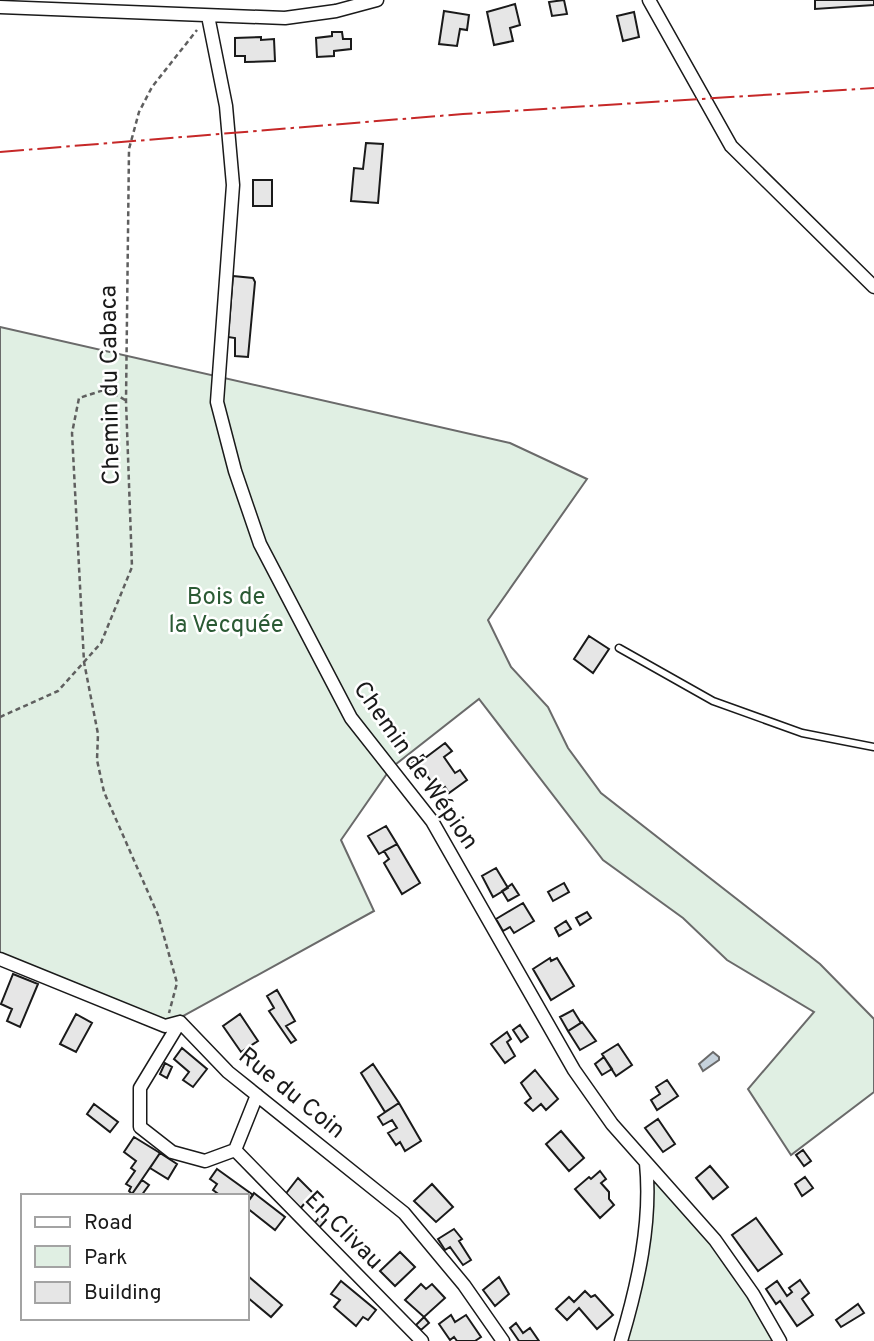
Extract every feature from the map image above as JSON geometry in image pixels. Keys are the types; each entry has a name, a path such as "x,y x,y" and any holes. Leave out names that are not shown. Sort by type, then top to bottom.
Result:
{"street":[{"path":"0,7 285,18 336,11 377,0"},
{"path":"649,0 731,146 874,287"},
{"name":"Chemin de Wépion","path":"208,16 226,106 233,184 217,402 234,471 260,544 351,718 432,821 574,1070 612,1124 715,1240 753,1294 780,1341"},
{"path":"0,958 165,1026 180,1022"},
{"path":"180,1022 141,1088 140,1127 172,1153 205,1161 235,1150 257,1095"},
{"name":"Rue du Coin","path":"180,1022 228,1072 404,1213 464,1285 503,1341"},
{"name":"En Clivau","path":"235,1150 422,1341"},
{"path":"621,1341 639,1267 648,1184 646,1163"}],"lane":[{"path":"619,648 713,701 802,733 874,747"}],"path":[{"name":"Chemin du Cabaca","path":"0,717 58,691 101,643 132,567 126,401 129,149 139,112 152,87 208,16"},
{"path":"126,401 107,389 79,398 72,433 84,662 98,734 97,760 104,792 158,915 177,982 165,1026"}],"green space":[{"name":"Bois de la Vecquée","path":"0,327 510,443 587,479 488,620 511,667 548,707 568,748 601,793 820,964 874,1019 874,1092 791,1155 748,1089 814,1012 727,960 683,918 603,860 479,699 391,768 341,840 374,911 165,1026 0,959"},
{"path":"646,1163 715,1240 781,1341 620,1341 639,1267"}],"shaded area":[{"path":"713,1052 719,1060 703,1071 699,1064"}],"building":[{"path":"564,0 567,14 552,16 549,2"},
{"path":"815,0 874,0 874,5 815,9"},
{"path":"515,4 520,25 510,28 513,41 494,45 487,12"},
{"path":"444,11 469,15 467,30 460,29 457,46 439,44"},
{"path":"634,12 639,37 623,41 617,16"},
{"path":"332,32 342,32 343,39 351,39 351,49 334,51 334,56 317,57 316,38 332,36"},
{"path":"261,37 261,40 274,39 275,61 245,62 245,56 235,56 235,38"},
{"path":"366,143 383,144 378,203 351,201 354,168 363,169"},
{"path":"253,180 272,180 272,206 253,206"},
{"path":"233,276 253,278 255,282 248,357 235,356 235,338 228,337"},
{"path":"589,636 609,649 593,673 574,659"},
{"path":"445,743 452,751 444,757 455,773 460,770 467,780 449,793 445,787 439,792 425,773 420,776 411,764 423,755 425,758"},
{"path":"386,826 397,844 379,854 368,836"},
{"path":"397,844 420,883 402,894 384,863 389,859 384,851"},
{"path":"496,868 508,888 493,897 482,876"},
{"path":"564,883 569,892 553,901 548,892"},
{"path":"512,884 519,895 508,901 502,891"},
{"path":"523,903 534,921 514,933 510,927 503,931 496,919"},
{"path":"587,912 591,918 580,925 576,918"},
{"path":"566,921 571,929 559,936 555,928"},
{"path":"550,958 551,961 557,958 574,986 551,1000 533,969"},
{"path":"13,974 38,984 20,1027 7,1021 12,1009 1,1004"},
{"path":"277,990 295,1021 286,1026 296,1040 291,1043 269,1011 274,1008 267,996"},
{"path":"573,1010 581,1023 568,1031 560,1017"},
{"path":"76,1014 92,1023 76,1052 60,1044"},
{"path":"240,1014 258,1041 241,1052 223,1026"},
{"path":"582,1022 596,1041 580,1050 568,1031"},
{"path":"520,1025 528,1037 521,1042 513,1030"},
{"path":"507,1032 511,1039 507,1042 515,1056 505,1063 491,1044"},
{"path":"618,1044 632,1065 616,1076 602,1054"},
{"path":"182,1048 207,1069 193,1087 183,1080 189,1072 174,1059"},
{"path":"604,1057 612,1069 602,1075 595,1064"},
{"path":"165,1063 172,1067 167,1078 160,1074"},
{"path":"373,1064 399,1103 385,1112 361,1073"},
{"path":"535,1070 558,1099 546,1110 541,1104 533,1111 525,1103 531,1098 521,1083"},
{"path":"667,1080 678,1096 657,1110 651,1100 660,1094 656,1087"},
{"path":"399,1103 421,1141 405,1151 400,1142 396,1145 388,1133 397,1128 392,1120 383,1125 378,1117"},
{"path":"94,1104 118,1122 110,1132 87,1114"},
{"path":"658,1119 675,1144 663,1152 645,1128"},
{"path":"561,1131 584,1158 569,1171 546,1144"},
{"path":"134,1137 160,1153 132,1194 129,1191 131,1187 126,1184 135,1171 131,1168 136,1161 124,1152"},
{"path":"803,1150 811,1161 804,1166 796,1155"},
{"path":"160,1153 177,1164 168,1179 150,1168"},
{"path":"710,1166 728,1187 713,1199 696,1178"},
{"path":"217,1169 253,1195 248,1202 248,1194 218,1194 213,1190 217,1184 210,1179"},
{"path":"600,1171 606,1179 601,1183 609,1192 609,1199 614,1205 600,1218 575,1189"},
{"path":"805,1177 813,1188 802,1196 795,1184"},
{"path":"298,1178 313,1193 300,1209 284,1196"},
{"path":"142,1180 149,1185 142,1194 132,1194"},
{"path":"432,1184 453,1207 436,1222 414,1201"},
{"path":"254,1193 285,1217 275,1230 248,1209 248,1202"},
{"path":"321,1215 326,1220 318,1229 313,1225"},
{"path":"756,1218 782,1254 758,1271 732,1235"},
{"path":"454,1229 462,1239 459,1241 471,1260 463,1265 450,1247 445,1250 438,1239"},
{"path":"400,1252 415,1267 395,1286 380,1271"},
{"path":"248,1276 282,1305 271,1317 248,1298"},
{"path":"499,1277 509,1294 495,1306 483,1290"},
{"path":"800,1280 809,1293 802,1299 813,1315 797,1326 780,1301 776,1304 766,1289 777,1281 787,1296 792,1292 789,1288"},
{"path":"341,1281 376,1310 368,1320 363,1317 356,1326 334,1307 340,1300 331,1294"},
{"path":"421,1284 426,1289 432,1284 445,1298 424,1317 405,1300"},
{"path":"585,1291 591,1297 595,1295 613,1315 597,1329 579,1308 567,1320 556,1309 569,1297 574,1302"},
{"path":"858,1304 864,1313 841,1327 836,1320"},
{"path":"451,1315 455,1322 466,1315 481,1337 475,1341 457,1341 454,1337 450,1340 439,1324"},
{"path":"424,1317 429,1323 421,1330 416,1325"},
{"path":"516,1323 523,1333 530,1328 539,1341 519,1341 510,1328"}],"power":[{"path":"0,152 463,114 874,88"}]}
